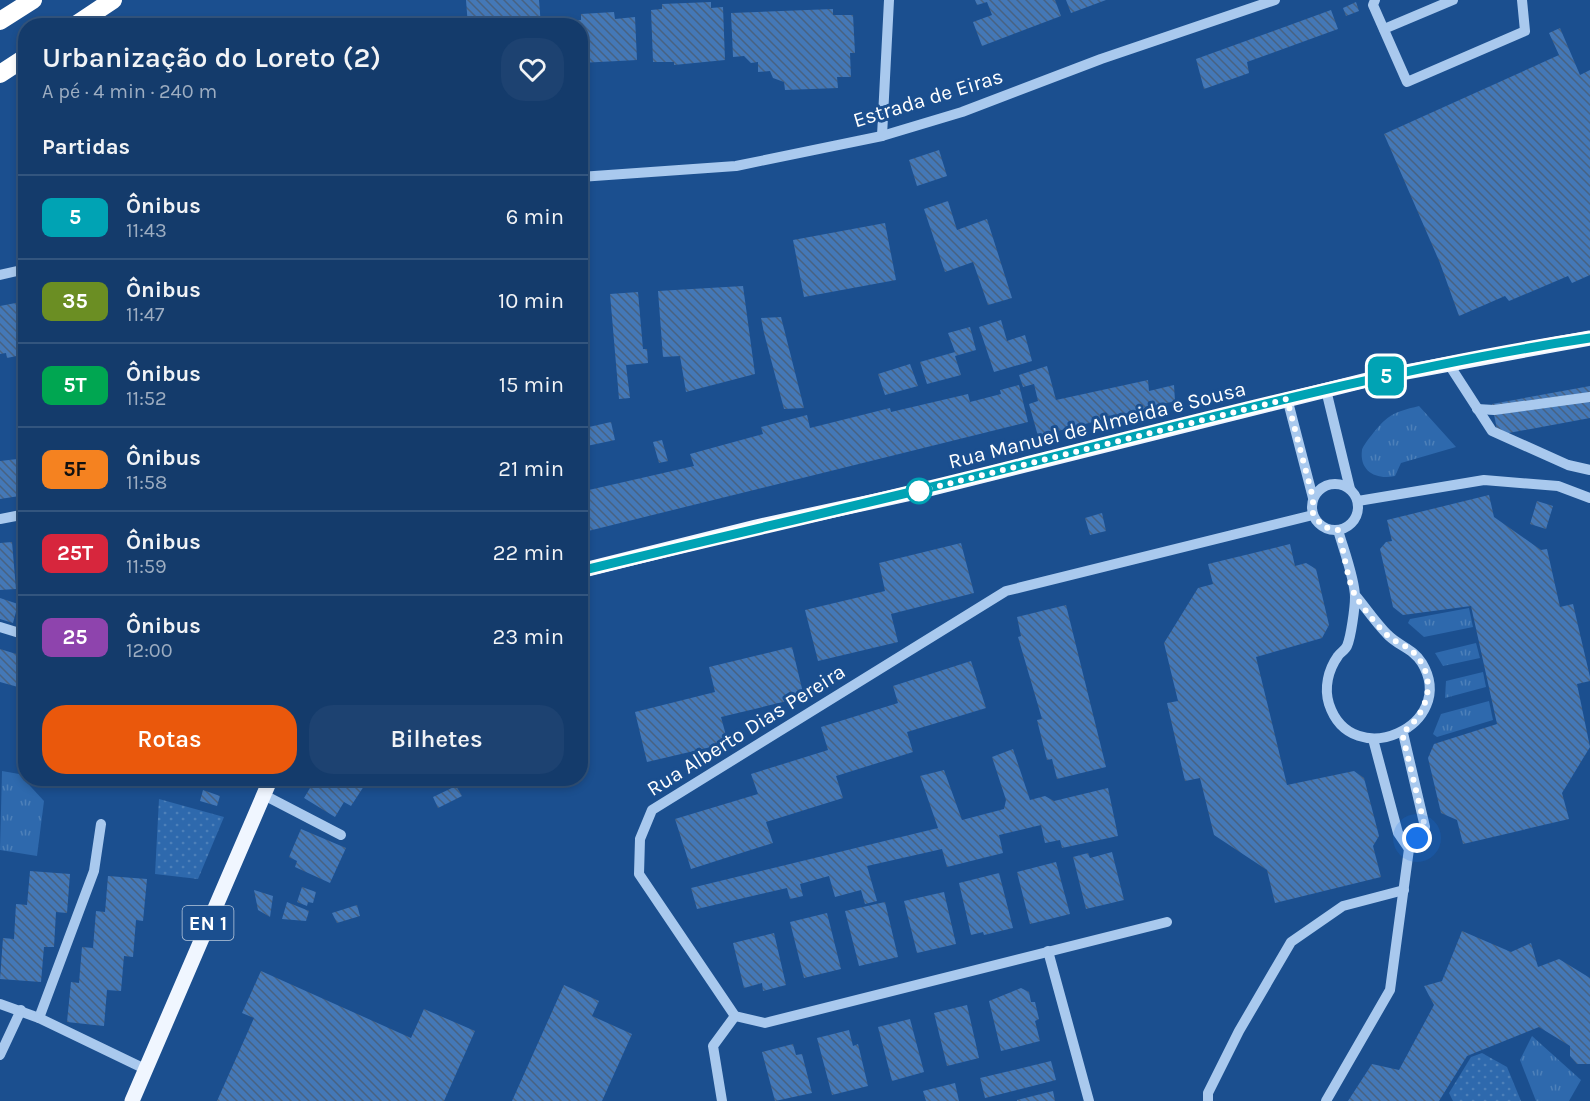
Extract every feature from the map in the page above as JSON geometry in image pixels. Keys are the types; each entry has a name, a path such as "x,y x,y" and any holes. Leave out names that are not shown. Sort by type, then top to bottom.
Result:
{"highway":[{"path":"0,21 33,0"},
{"path":"86,18 113,0"},
{"path":"0,74 18,62"}],"main road":[{"name":"Rua Manuel de Almeida e Sousa","path":"588,569 756,527 921,491 1326,390 1448,363 1590,338"},
{"name":"EN 1","path":"132,1101 268,786"}],"street":[{"path":"882,136 889,0"},
{"name":"Estrada de Eiras","path":"588,176 736,166 882,136 962,112 1101,59 1275,0"},
{"path":"1375,0 1373,5 1407,82 1525,31 1522,0"},
{"path":"1384,29 1453,0"},
{"path":"0,276 18,271"},
{"path":"1448,363 1492,431 1558,461 1590,470"},
{"path":"1287,399 1313,498 1313,514 1323,527 1338,530 1352,523 1356,517 1358,501 1350,489 1326,390"},
{"path":"1477,409 1494,410 1590,397"},
{"path":"1358,501 1484,480 1558,486 1590,498"},
{"path":"1313,498 1322,487 1329,484 1350,489"},
{"name":"Rua Alberto Dias Pereira","path":"735,1016 639,874 640,839 652,810 1006,591 1313,514"},
{"path":"0,519 18,516"},
{"path":"1338,530 1355,595 1347,647 1330,671 1327,688 1329,704 1336,717 1358,735 1373,739 1386,738 1402,733 1414,724 1424,710 1428,694 1427,677 1414,652 1389,636 1355,595"},
{"path":"0,627 18,633"},
{"path":"1326,1101 1390,990 1409,849 1425,827 1402,733"},
{"path":"1373,739 1398,833 1409,849"},
{"path":"264,795 341,835"},
{"path":"39,1018 94,871 101,824"},
{"path":"1208,1101 1208,1093 1239,1031 1291,942 1343,906 1404,890"},
{"path":"722,1101 713,1046 735,1016 765,1023 1167,922"},
{"path":"1048,951 1089,1101"},
{"path":"0,1004 39,1018 145,1069"},
{"path":"0,1054 21,1010"}],"green space":[{"path":"1419,406 1456,447 1401,463 1395,476 1382,477 1371,473 1363,464 1362,458 1362,450 1368,440 1392,415"},
{"path":"1469,608 1473,627 1424,637 1408,623 1410,619"},
{"path":"1476,643 1480,658 1443,666 1435,653"},
{"path":"1483,672 1486,687 1445,698 1446,681"},
{"path":"1489,701 1493,720 1437,737 1433,734 1441,714"},
{"path":"2,771 18,774 18,786 30,786 44,801 37,856 0,850"},
{"path":"159,799 224,817 198,879 155,874"},
{"path":"1532,1036 1581,1080 1569,1101 1536,1101 1520,1060"},
{"path":"1482,1053 1507,1067 1521,1101 1453,1101 1449,1093 1471,1057"}],"building":[{"path":"466,0 539,0 540,18 467,18"},
{"path":"975,0 1055,0 1061,16 982,46 973,22 992,15 987,2 977,5"},
{"path":"1066,0 1106,0 1071,13"},
{"path":"711,2 711,8 723,7 725,60 674,65 674,62 653,62 651,10 662,9 662,4"},
{"path":"1356,2 1359,11 1346,16 1343,8"},
{"path":"833,9 833,15 853,15 855,53 850,53 851,77 837,77 838,88 785,90 784,82 773,78 770,71 758,72 758,62 751,63 744,56 733,57 731,13"},
{"path":"1331,10 1338,29 1247,62 1249,73 1204,89 1196,59"},
{"path":"614,12 615,19 635,17 637,60 588,63 588,18 581,18 581,14"},
{"path":"1560,28 1580,75 1590,70 1590,275 1572,283 1568,276 1509,301 1505,296 1459,316 1440,263 1384,134 1559,55 1549,33"},
{"path":"939,150 947,176 917,186 909,160"},
{"path":"948,201 957,230 987,219 1012,298 988,305 973,262 945,272 924,209"},
{"path":"885,223 896,280 804,297 793,240"},
{"path":"743,286 755,374 686,392 680,356 663,357 658,291"},
{"path":"638,292 643,349 647,349 648,363 626,365 630,398 619,399 610,294"},
{"path":"18,303 18,356 7,358 6,353 0,354 0,306"},
{"path":"781,317 804,408 784,409 764,333 761,318"},
{"path":"1001,320 1007,341 1025,335 1032,361 994,372 979,327"},
{"path":"970,327 976,350 955,356 961,375 927,384 920,362 955,352 948,333"},
{"path":"910,364 918,386 885,395 878,374"},
{"path":"1047,366 1056,400 1148,380 1149,391 1174,385 1175,401 1038,436 1029,404 1038,401 1034,384 1023,387 1019,375"},
{"path":"1019,385 1028,422 588,531 588,490 694,466 690,454 763,434 761,427 807,415 810,428 890,408 891,412 968,394 970,402 1001,394 1000,390"},
{"path":"1590,386 1590,418 1498,435 1492,404"},
{"path":"611,422 615,440 588,446 588,427"},
{"path":"662,440 668,461 659,463 653,442"},
{"path":"18,459 18,496 0,499 0,461"},
{"path":"1489,495 1494,517 1541,550 1547,549 1560,607 1573,604 1590,677 1590,681 1577,684 1590,747 1562,793 1569,819 1463,844 1457,820 1441,813 1428,758 1434,744 1497,724 1471,606 1403,615 1393,607 1380,549 1386,542 1392,541 1387,520"},
{"path":"1537,501 1553,506 1546,529 1530,524"},
{"path":"1102,513 1106,531 1090,535 1085,518"},
{"path":"12,542 16,589 0,590 0,543"},
{"path":"961,543 974,593 891,614 898,642 818,661 805,610 885,591 879,563"},
{"path":"1290,544 1295,566 1306,563 1316,569 1329,625 1322,638 1256,657 1287,785 1354,771 1364,778 1379,836 1373,846 1381,877 1275,903 1267,870 1214,835 1200,778 1185,781 1167,703 1178,701 1164,643 1198,588 1213,584 1208,564"},
{"path":"0,598 18,604 13,623 0,619"},
{"path":"1066,605 1106,767 1057,779 1052,759 1047,760 1037,720 1042,719 1018,637 1021,636 1017,617"},
{"path":"792,647 804,697 721,717 728,743 647,762 635,712 715,692 709,667"},
{"path":"0,649 18,655 18,687 0,682"},
{"path":"971,661 986,708 907,732 913,752 836,776 843,798 766,822 773,843 691,869 675,819 758,794 751,774 828,750 821,727 898,703 893,686"},
{"path":"1013,749 1030,800 1045,796 1054,801 1108,788 1118,836 1062,848 1060,840 1045,843 1041,825 999,835 1003,853 947,867 942,849 867,866 877,901 865,904 861,890 835,897 829,876 800,884 803,896 790,899 787,888 697,909 691,888 938,828 920,776 944,770 962,820 1004,809 1006,800 992,757"},
{"path":"311,786 364,786 351,806 344,802 335,817 304,798"},
{"path":"456,786 462,796 438,808 433,797"},
{"path":"203,790 220,796 217,806 200,801"},
{"path":"301,829 346,848 330,883 295,867 297,861 289,857"},
{"path":"1112,852 1124,900 1086,909 1073,857 1088,853 1090,858"},
{"path":"1056,862 1070,914 1030,924 1017,872"},
{"path":"30,871 70,874 67,913 56,912 54,947 44,947 41,982 0,979 3,938 14,939 16,904 27,905"},
{"path":"999,873 1013,928 984,935 983,932 971,935 959,883"},
{"path":"108,876 147,879 143,921 136,920 133,957 124,956 121,991 107,990 104,1026 67,1022 71,982 79,983 82,947 93,948 96,911 105,912"},
{"path":"302,887 316,892 313,903 308,902 307,906 297,902"},
{"path":"254,890 273,896 270,917 258,910"},
{"path":"944,892 956,944 917,953 904,901"},
{"path":"287,902 309,911 306,921 282,919"},
{"path":"885,902 898,957 859,966 845,911"},
{"path":"357,905 360,916 337,923 332,913"},
{"path":"827,913 841,969 804,978 790,922"},
{"path":"1462,931 1511,952 1531,943 1538,967 1559,959 1590,978 1590,1064 1577,1064 1570,1056 1570,1046 1539,1027 1467,1056 1439,1101 1348,1101 1372,1064 1399,1070 1434,1005 1424,986 1442,981"},
{"path":"774,933 786,985 763,991 762,983 744,988 733,943"},
{"path":"261,971 411,1038 424,1009 475,1031 444,1101 217,1101 254,1018 242,1013"},
{"path":"564,985 599,1001 592,1016 632,1034 602,1101 512,1101"},
{"path":"1021,988 1029,992 1031,1002 1035,1002 1039,1019 1035,1021 1040,1041 1001,1051 989,1001"},
{"path":"967,1005 979,1058 947,1066 934,1013"},
{"path":"910,1019 924,1072 892,1081 878,1027"},
{"path":"849,1030 853,1046 858,1044 868,1086 832,1095 817,1038"},
{"path":"793,1044 796,1055 802,1054 812,1093 775,1101 762,1052"},
{"path":"1051,1061 1056,1080 985,1098 980,1078"},
{"path":"955,1083 959,1101 926,1101 923,1091"},
{"path":"1053,1091 1055,1101 1017,1101 1017,1100"}],"bus line":[{"name":"5","path":"588,569 756,527 921,491 1379,377 1590,338"}],"route":[{"path":"919,491 1287,399 1313,498 1313,514 1317,522 1323,527 1338,530 1355,595 1389,636 1414,652 1427,677 1428,694 1424,710 1414,724 1402,733 1425,827 1417,838"}]}
